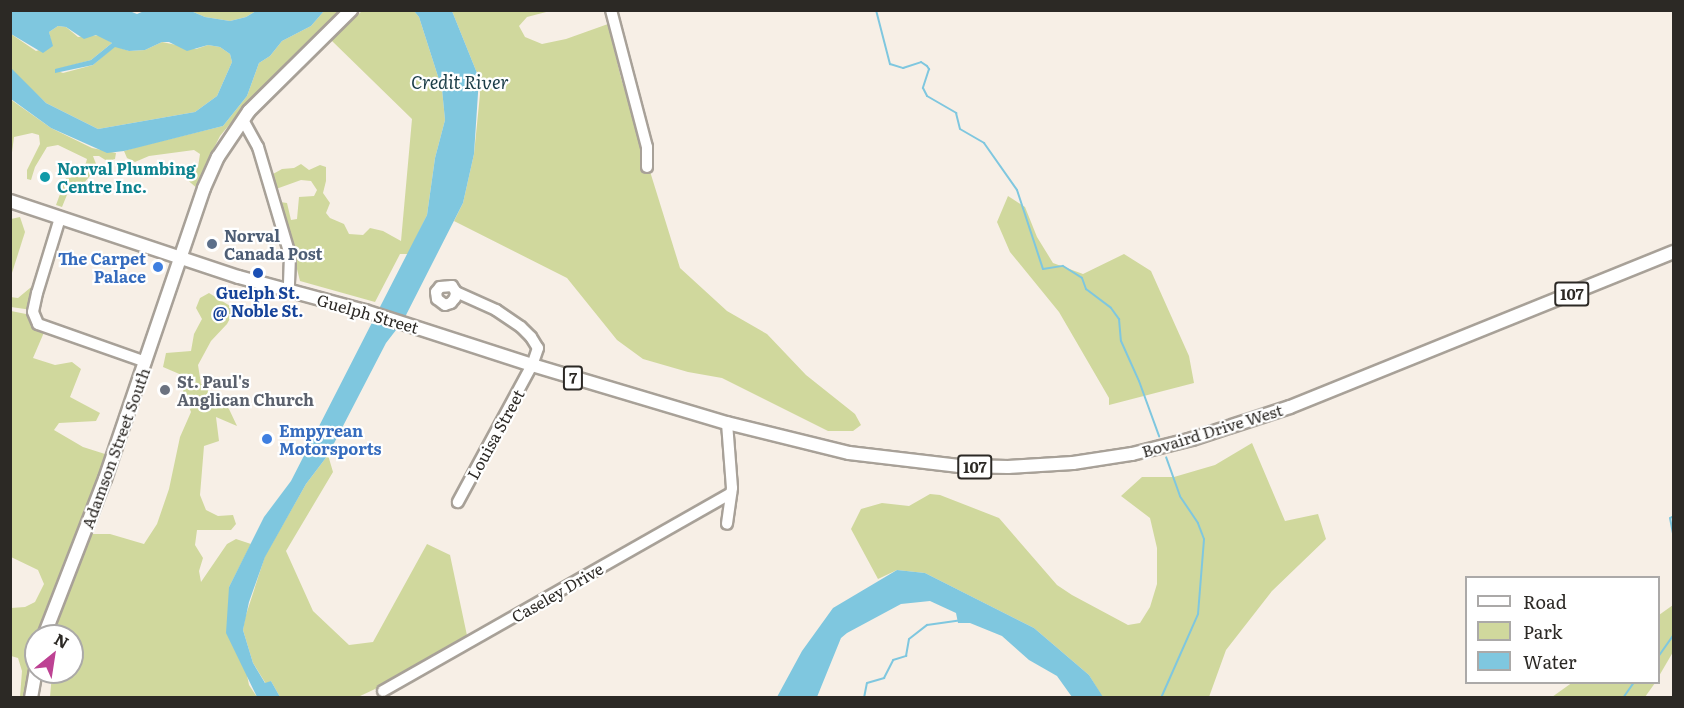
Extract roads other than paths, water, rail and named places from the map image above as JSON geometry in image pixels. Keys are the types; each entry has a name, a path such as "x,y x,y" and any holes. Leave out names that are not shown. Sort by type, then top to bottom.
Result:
{"main road":[{"name":"Adamson Street South","path":"49,624 105,479 208,176 243,120 351,10"},
{"name":"Guelph Street","path":"10,201 180,258 365,311 532,365 727,423"},
{"name":"Bovaird Drive West","path":"727,423 819,447 877,458 959,466 1053,465 1132,454 1192,439 1290,407 1674,252"}],"street":[{"path":"611,10 647,147 647,168"},
{"path":"243,120 258,147 290,255 289,291"},
{"path":"60,218 33,312 38,324 146,362"},
{"path":"456,292 495,310 531,337 538,348 532,365"},
{"name":"Louisa Street","path":"458,502 532,365"},
{"path":"727,423 731,493 727,524"},
{"name":"Caseley Drive","path":"383,691 731,493"}],"water":[{"path":"127,10 137,14 144,11 191,11 205,17 230,21 246,17 256,11 324,11 311,26 282,41 270,56 259,63 247,96 223,126 124,151 107,153 51,128 11,99 11,68 46,103 98,129 195,112 217,96 232,62 230,54 220,47 208,45 187,51 169,42 162,42 145,50 129,51 115,47 93,65 55,73 55,69 91,60 112,43 96,35 84,39 66,27 58,26 49,32 53,46 43,53 11,34 11,11"},
{"name":"Credit River","path":"414,11 452,11 479,78 474,154 463,203 403,321 386,343 328,455 306,484 265,557 249,602 243,630 253,663 265,683 271,681 280,697 257,697 226,633 229,587 264,517 291,481 427,215 435,158 445,120 442,89 419,17"},
{"path":"897,570 925,573 1034,628 1089,675 1103,697 1072,697 1057,676 1029,660 1002,636 970,623 958,623 956,613 930,601 901,604 841,638 817,697 777,697 802,651 833,608"}],"waterway":[{"path":"876,10 890,64 903,68 921,62 927,66 929,69 923,88 927,96 956,113 960,129 984,143 1017,190 1043,269 1063,266 1082,278 1086,289 1111,308 1119,319 1121,341 1139,381 1159,436"},
{"path":"1161,698 1198,614 1204,539 1198,523 1180,496 1166,457"},
{"path":"1674,516 1670,518 1674,539"},
{"path":"864,698 867,683 884,678 893,660 906,656 909,639 927,625 961,620"},
{"path":"1660,654 1674,634"},
{"path":"1623,698 1633,684"}],"place":[{"name":"Norval Plumbing Centre Inc.","path":"45,177"},
{"name":"Norval Canada Post","path":"212,244"},
{"name":"The Carpet Palace","path":"158,267"},
{"name":"Guelph St. @ Noble St.","path":"258,273"},
{"name":"St. Paul's Anglican Church","path":"165,390"},
{"name":"Empyrean Motorsports","path":"267,439"}]}
